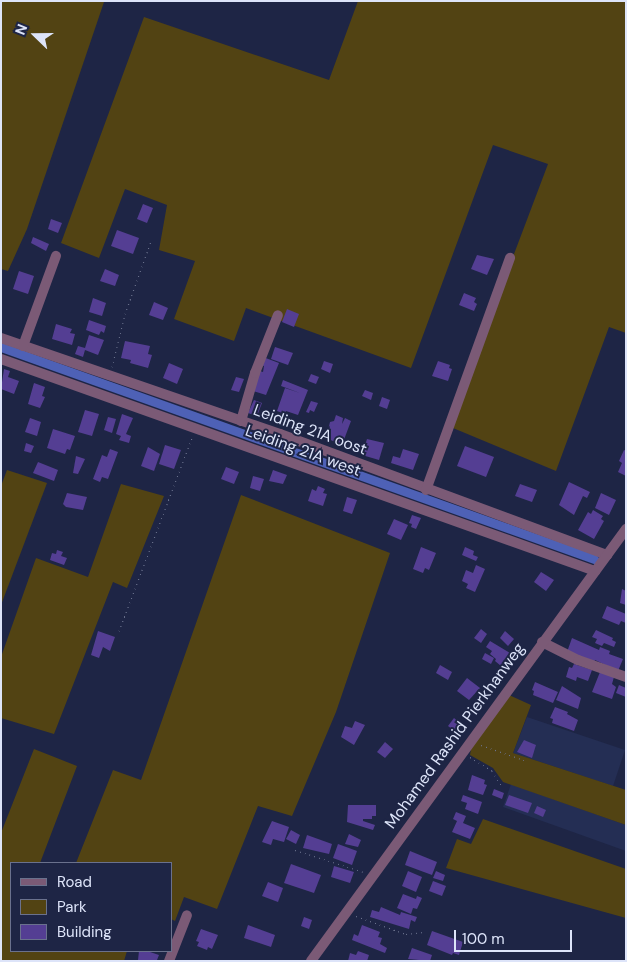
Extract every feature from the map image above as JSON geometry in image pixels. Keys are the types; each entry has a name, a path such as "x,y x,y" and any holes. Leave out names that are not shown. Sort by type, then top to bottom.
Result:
{"street":[{"path":"23,346 56,256"},
{"path":"426,490 510,258"},
{"path":"241,421 255,372 278,315"},
{"name":"Leiding 21A oost","path":"1,338 241,421 607,555"},
{"name":"Leiding 21A west","path":"1,359 595,571"},
{"name":"Mohamed Rashid Pierkhanweg","path":"311,961 626,529"},
{"path":"542,642 578,660 626,677"},
{"path":"169,961 187,915"}],"path":[{"path":"112,377 114,353 125,314 151,241"},
{"path":"119,631 195,428"},
{"path":"470,742 524,760"},
{"path":"463,753 492,771 501,785"},
{"path":"295,850 372,875"},
{"path":"347,911 358,917 406,934 424,932"}],"shaded area":[{"path":"527,717 625,750 613,786 513,753"},
{"path":"511,784 626,825 626,851 503,807"}],"green space":[{"path":"1,1 104,2 27,229 8,271 1,269"},
{"path":"358,1 626,1 626,333 609,327 556,471 453,428 474,360 548,164 493,145 411,368 246,308 234,341 174,319 195,261 159,250 167,205 125,189 99,258 61,243 144,17 329,80"},
{"path":"7,470 47,483 1,605 1,486"},
{"path":"121,484 164,496 127,588 113,582 54,734 1,718 1,657 36,558 88,577"},
{"path":"241,495 390,553 336,712 292,816 258,806 217,909 184,897 175,921 172,920 172,862 76,862 113,770 141,780"},
{"path":"509,695 531,705 513,753 626,790 626,825 503,782 493,768 470,755 471,749"},
{"path":"34,749 77,766 40,862 10,862 10,952 127,952 124,961 1,961 1,833"},
{"path":"483,819 626,869 626,918 446,868 457,839 471,844"}],"building":[{"path":"143,204 153,208 147,223 137,219"},
{"path":"51,219 62,223 58,233 48,229"},
{"path":"117,230 139,238 133,254 111,246"},
{"path":"33,237 49,244 46,251 31,243"},
{"path":"477,255 494,259 487,275 471,269"},
{"path":"105,269 119,275 115,286 100,281"},
{"path":"19,271 34,276 28,294 13,289"},
{"path":"464,293 476,298 474,302 477,304 474,311 459,305"},
{"path":"93,298 106,303 102,316 89,312"},
{"path":"154,302 168,308 163,320 149,315"},
{"path":"287,309 299,314 294,327 282,322"},
{"path":"89,320 106,326 104,333 101,331 99,335 86,330"},
{"path":"56,324 72,329 70,333 75,334 72,345 52,339"},
{"path":"89,335 104,340 98,355 85,350 83,357 75,354 78,346 85,348"},
{"path":"125,341 150,346 148,354 152,355 148,368 130,363 131,360 121,358"},
{"path":"275,347 293,353 288,365 271,359"},
{"path":"263,357 279,363 266,395 253,391 260,371 263,372 264,366 261,365"},
{"path":"324,361 333,364 330,373 321,369"},
{"path":"438,361 450,365 449,368 452,369 448,381 432,376"},
{"path":"169,363 183,369 177,384 163,378"},
{"path":"4,369 10,371 8,377 19,381 14,394 1,389"},
{"path":"311,374 319,377 316,384 308,381"},
{"path":"236,377 244,379 239,392 231,390"},
{"path":"283,380 308,390 298,415 286,411 285,414 277,411 285,388 300,393 281,386"},
{"path":"34,383 45,387 42,396 45,397 40,408 28,404"},
{"path":"365,390 373,393 371,400 362,396"},
{"path":"382,397 390,400 387,409 379,406"},
{"path":"254,400 262,403 257,416 248,413"},
{"path":"311,401 318,403 314,412 310,410 309,413 306,412"},
{"path":"85,410 99,414 92,436 78,432"},
{"path":"122,414 133,418 126,434 131,436 129,443 119,440 121,436 116,434"},
{"path":"336,415 343,418 342,424 345,418 351,421 342,445 326,438 330,422 334,421"},
{"path":"108,417 116,419 112,433 104,430"},
{"path":"30,418 41,422 37,436 25,432"},
{"path":"53,429 75,436 70,450 67,449 65,454 47,448"},
{"path":"367,439 384,443 379,460 362,455"},
{"path":"26,443 34,446 31,453 24,451"},
{"path":"165,445 181,450 174,469 159,464"},
{"path":"465,446 494,457 486,477 457,466"},
{"path":"148,447 160,454 154,471 141,466"},
{"path":"110,449 118,452 108,479 102,477 100,482 93,479 102,455 107,457"},
{"path":"403,449 419,454 413,470 391,463 393,456 400,458"},
{"path":"624,450 626,451 626,476 618,472 622,463 619,461"},
{"path":"76,456 85,459 78,474 73,473"},
{"path":"38,462 58,470 54,481 33,473"},
{"path":"226,467 239,472 234,484 221,479"},
{"path":"273,470 287,475 283,484 269,481"},
{"path":"253,476 264,479 260,491 250,488"},
{"path":"569,482 590,492 587,498 583,496 574,515 559,505"},
{"path":"520,484 537,490 532,502 515,496"},
{"path":"318,486 325,489 323,493 327,494 323,506 308,501 312,489 316,491"},
{"path":"67,493 87,497 83,510 66,507 63,504"},
{"path":"601,493 616,500 609,515 595,508"},
{"path":"347,497 357,500 352,514 343,511"},
{"path":"593,510 603,516 601,519 604,521 594,539 578,530 588,512 591,514"},
{"path":"412,515 421,518 416,529 411,527 412,524 409,523"},
{"path":"394,519 408,525 401,540 387,534"},
{"path":"421,547 436,553 429,570 425,568 423,573 413,569"},
{"path":"465,547 474,551 473,555 478,557 476,561 462,555"},
{"path":"57,550 63,552 61,556 67,558 64,565 50,560 52,553 56,554"},
{"path":"476,565 485,569 475,592 466,588 468,584 462,581 466,570 473,573"},
{"path":"541,572 554,580 546,591 534,582"},
{"path":"622,589 626,591 626,605 620,603"},
{"path":"607,606 626,614 626,623 621,621 619,625 602,618"},
{"path":"481,629 487,634 481,643 474,638"},
{"path":"596,630 613,638 612,640 616,642 614,647 604,643 602,646 595,643 597,639 592,637"},
{"path":"98,631 115,637 110,651 103,647 99,658 91,655"},
{"path":"505,631 514,639 508,646 500,638"},
{"path":"572,638 599,650 600,647 610,651 609,654 623,659 618,671 595,660 594,662 567,652"},
{"path":"490,641 510,653 501,666 490,654 492,651 486,647"},
{"path":"485,653 494,658 491,664 482,659"},
{"path":"574,664 592,670 588,681 577,677 576,681 566,677 569,667 572,668"},
{"path":"440,665 452,672 448,680 436,673"},
{"path":"600,672 614,677 612,684 616,687 612,699 592,692"},
{"path":"467,678 480,688 469,700 457,691"},
{"path":"535,682 558,692 553,703 533,695 534,691 532,690"},
{"path":"619,685 626,688 626,697 616,693"},
{"path":"562,686 581,698 578,709 556,700"},
{"path":"555,707 568,712 567,714 578,720 574,731 552,723 553,719 550,718"},
{"path":"454,718 462,725 456,732 448,726"},
{"path":"355,721 365,725 354,745 341,737 345,726 352,728"},
{"path":"524,740 536,745 532,758 517,752"},
{"path":"385,742 393,749 385,758 377,752"},
{"path":"472,775 485,780 484,784 487,785 483,795 468,790"},
{"path":"494,789 504,793 502,799 492,795"},
{"path":"463,795 482,802 478,814 465,809 467,803 461,801"},
{"path":"509,795 532,803 528,813 505,805"},
{"path":"348,805 376,805 376,816 372,816 372,819 363,819 363,821 375,825 373,830 347,822"},
{"path":"537,806 546,810 543,817 534,813"},
{"path":"456,812 466,816 463,823 475,828 470,839 452,832 457,821 453,819"},
{"path":"272,821 289,827 284,842 273,839 271,845 262,842"},
{"path":"291,830 300,835 296,844 286,839"},
{"path":"349,834 361,840 358,847 345,844"},
{"path":"307,835 332,844 329,854 303,848"},
{"path":"338,844 357,851 352,865 333,858"},
{"path":"410,851 437,862 432,875 405,865"},
{"path":"291,864 321,875 314,893 284,883"},
{"path":"334,866 354,872 350,883 331,877"},
{"path":"408,871 422,877 416,892 402,886"},
{"path":"436,871 445,875 443,881 433,878"},
{"path":"433,881 446,886 442,896 429,891"},
{"path":"268,882 283,888 278,902 262,896"},
{"path":"403,894 416,899 417,896 422,898 417,909 413,908 411,914 397,908"},
{"path":"381,907 400,915 401,912 417,917 415,922 411,920 409,929 370,917 372,910 379,912"},
{"path":"304,917 312,920 309,929 301,926"},
{"path":"248,925 275,935 271,947 244,938"},
{"path":"362,925 380,932 378,937 382,938 380,944 387,948 385,953 352,940 354,934 358,936"},
{"path":"201,929 218,935 212,949 208,947 207,950 197,946 199,942 196,941"},
{"path":"432,931 463,942 459,955 453,953 452,955 427,945"},
{"path":"412,948 432,955 430,961 408,959"},
{"path":"358,951 369,955 367,961 348,961 350,953 356,955"},
{"path":"139,952 150,952 159,955 157,960 138,960"}],"waterway":[{"path":"1,347 594,559"}]}
